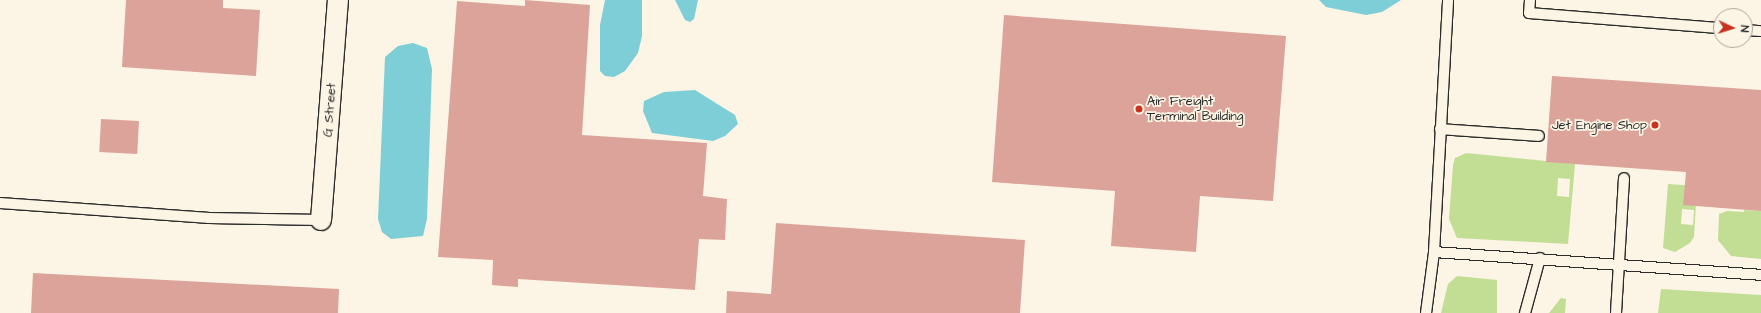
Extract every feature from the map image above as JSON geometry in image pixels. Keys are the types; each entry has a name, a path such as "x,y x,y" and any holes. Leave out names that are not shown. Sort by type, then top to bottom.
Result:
{"street":[{"name":"G Street","path":"321,220 338,0"}],"lane":[{"path":"1426,313 1434,252 1448,0"},
{"path":"1530,0 1529,13 1713,27"},
{"path":"1440,130 1539,136"},
{"path":"1616,313 1624,178"},
{"path":"0,203 209,218 321,220"},
{"path":"1434,252 1620,263 1761,275"},
{"path":"1525,313 1540,258"}],"green space":[{"path":"1466,153 1575,164 1568,244 1457,238 1449,219 1453,165 1455,158","holes":["1558,178 1570,179 1569,197 1557,196"]},
{"path":"1668,184 1697,186 1694,237 1690,243 1675,252 1663,248","holes":["1682,209 1694,210 1693,225 1681,224"]},
{"path":"1744,210 1761,211 1761,259 1731,256 1718,240 1719,214 1727,211 1744,212"},
{"path":"1457,276 1497,280 1497,313 1441,313 1448,284"},
{"path":"1661,289 1761,295 1761,313 1658,313"},
{"path":"1561,298 1566,299 1565,313 1549,313"}],"water":[{"path":"605,0 642,0 642,36 638,53 625,71 614,77 605,76 600,71 600,25"},
{"path":"675,0 698,0 694,19 690,22 685,20"},
{"path":"1319,0 1401,0 1382,12 1366,15 1326,7"},
{"path":"413,43 427,48 432,69 427,219 423,236 391,239 382,232 378,219 385,57 398,46"},
{"path":"695,90 735,115 738,124 725,136 713,141 652,133 643,111 644,101 664,92"}],"building":[{"path":"126,0 223,0 223,8 260,10 256,76 122,67"},
{"path":"525,0 590,5 582,135 707,143 703,196 727,199 725,240 699,239 695,290 518,279 518,287 492,285 493,260 438,257 457,1 525,6"},
{"name":"Air Freight Terminal Building","path":"1004,15 1286,36 1273,201 1200,196 1196,252 1111,246 1115,191 992,182"},
{"name":"Jet Engine Shop","path":"1552,76 1761,90 1761,211 1683,205 1686,172 1546,162"},
{"path":"101,119 139,121 137,154 99,152"},
{"path":"776,223 1025,240 1020,313 726,313 727,291 771,294"},
{"path":"33,273 339,289 338,313 31,313"}],"place":[{"name":"Air Freight Terminal Building","path":"1139,109"},
{"name":"Jet Engine Shop","path":"1655,125"}]}
